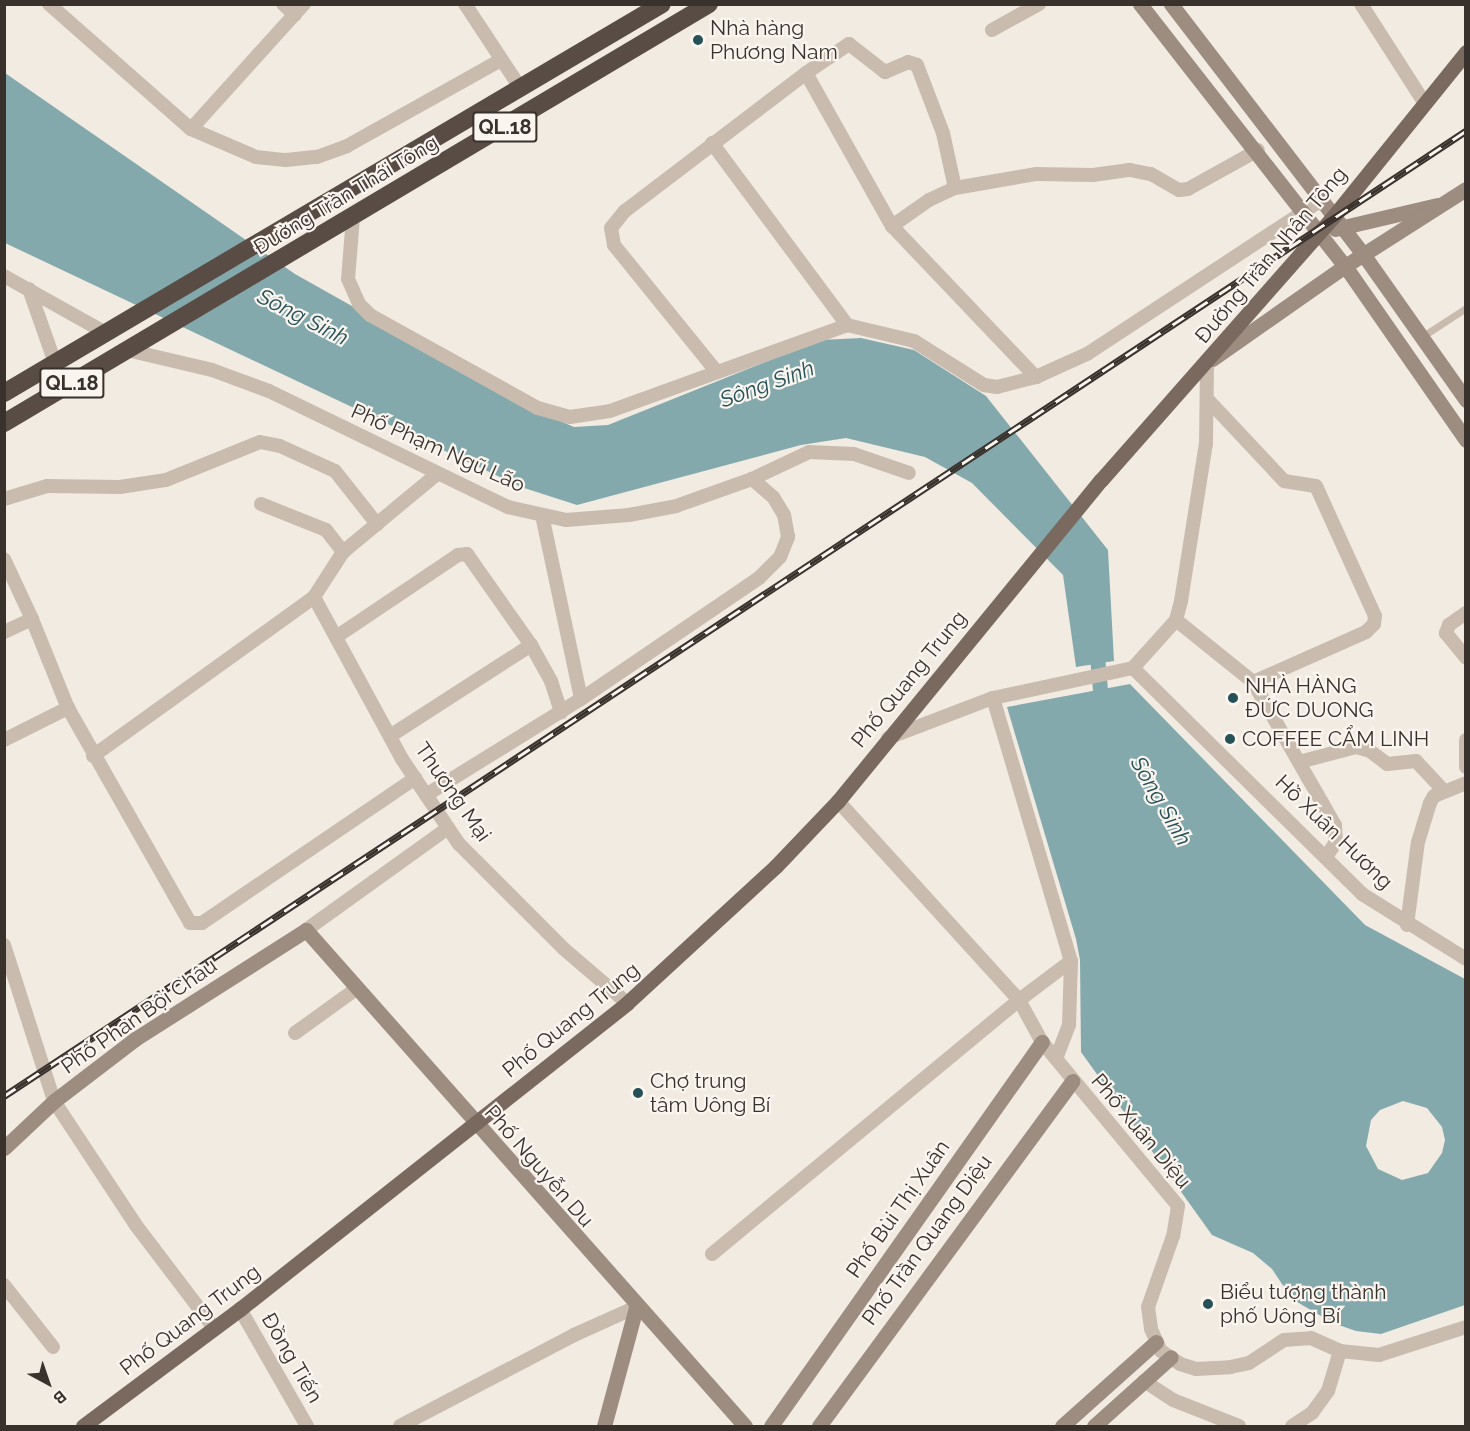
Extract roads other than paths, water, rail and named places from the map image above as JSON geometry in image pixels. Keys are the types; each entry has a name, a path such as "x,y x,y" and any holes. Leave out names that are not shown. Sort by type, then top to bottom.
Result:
{"highway":[{"name":"Đường Trần Thái Tông","path":"4,393 522,89 662,4"},
{"name":"Đường Trần Thái Tông","path":"4,423 709,4"}],"main road":[{"path":"1140,4 1258,150 1345,266 1466,440"},
{"path":"1171,4 1363,254 1466,400"},
{"name":"Đường Trần Nhân Tông","path":"1020,576 1101,480 1320,233 1338,223 1424,102 1466,52"},
{"path":"1208,362 1345,266 1466,189"},
{"path":"1338,223 1443,204"},
{"name":"Phố Quang Trung","path":"83,1426 240,1309 475,1125 627,1003 714,926 837,801 1020,576"},
{"name":"Phố Nguyễn Du","path":"306,930 636,1307 745,1426"},
{"name":"Phố Phan Bội Châu","path":"4,1148 54,1101 135,1039 306,930"},
{"name":"Phố Bùi Thị Xuân","path":"771,1426 1042,1042"},
{"name":"Phố Trần Quang Diệu","path":"819,1426 1072,1081"},
{"path":"604,1426 636,1307"},
{"path":"1062,1426 1156,1342"},
{"path":"1094,1426 1171,1357"}],"street":[{"path":"49,4 191,129 256,157 286,160 317,156 347,146 501,60"},
{"path":"283,4 295,15"},
{"path":"191,129 304,4"},
{"path":"465,4 522,89"},
{"path":"992,30 1039,4"},
{"path":"1361,4 1424,102"},
{"path":"716,371 610,236 611,228 625,211 712,143 849,44 885,72 908,62 917,65 943,133 955,188"},
{"path":"806,73 892,226 1036,377"},
{"path":"712,143 847,325"},
{"path":"892,226 929,200 955,188 1036,174 1093,175 1130,170 1151,174 1179,190 1188,189 1258,150"},
{"path":"353,217 348,279 359,304 370,315 538,408 570,417 590,416 847,325 914,341 984,385 998,387 1036,377 1087,354 1321,200"},
{"path":"4,276 110,331"},
{"path":"29,289 55,363"},
{"name":"Phố Phạm Ngũ Lão","path":"133,347 212,370 269,391 508,507 566,520 629,515 676,506 752,479 809,452 854,454 909,473"},
{"path":"887,738 993,698 1133,668 1176,620 1209,401 1208,362"},
{"path":"1209,401 1284,481 1316,486 1375,616 1374,624 1366,632 1252,682"},
{"path":"4,499 47,486 120,487 166,480 260,442 335,471 377,524"},
{"path":"93,756 314,597 343,552 437,474"},
{"path":"426,795 581,699 759,578 780,557 788,537 784,515 773,497 752,479"},
{"path":"261,504 326,530 343,552"},
{"path":"542,514 581,699"},
{"path":"336,637 462,553 470,556 531,645 551,681 561,712"},
{"path":"4,559 32,619 68,708 93,756 185,918 195,925 415,778"},
{"name":"Thương Mại","path":"314,597 390,736 459,844 564,949 627,1003"},
{"path":"1466,613 1449,625 1446,633 1466,658"},
{"path":"4,632 32,619"},
{"path":"1176,620 1252,682 1335,825 1336,842 1326,857"},
{"path":"390,736 531,645"},
{"name":"Hồ Xuân Hương","path":"1133,668 1362,894 1407,925 1466,959"},
{"path":"993,698 1071,961 1069,1025 1056,1059"},
{"path":"4,740 68,708"},
{"path":"1466,740 1466,768"},
{"path":"1299,762 1356,747 1370,751 1387,764 1416,761 1444,791"},
{"path":"1407,925 1418,842 1430,803 1444,791 1457,789 1466,783"},
{"name":"Phố Xuân Diệu","path":"837,801 1019,1000 1042,1042 1072,1081 1178,1206 1173,1236 1148,1307 1156,1342"},
{"path":"306,930 448,828"},
{"path":"4,945 54,1101 135,1224 214,1328"},
{"path":"712,1254 1019,1000 1071,961"},
{"path":"295,1033 356,989"},
{"name":"Phố Bùi Thị Xuân","path":"1042,1042 1069,1025"},
{"path":"4,1286 53,1347"},
{"path":"400,1426 574,1335 636,1307"},
{"name":"Đồng Tiến","path":"240,1309 307,1426"},
{"path":"1156,1342 1171,1357 1196,1369 1230,1367 1249,1363 1284,1340 1311,1338 1340,1351 1378,1355 1466,1327"},
{"path":"1292,1426 1312,1413 1328,1391 1340,1351"},
{"path":"1144,1381 1173,1400 1239,1426"}],"lane":[{"path":"1423,336 1466,308"}],"water":[{"path":"5,73 295,274 544,414 574,427 608,425 820,340 861,338 914,350 986,396 1108,550 1114,661 1076,667 1063,575 972,483 925,457 846,438 801,445 577,505 521,487 5,243"},
{"path":"1130,684 1365,925 1465,979 1465,1305 1381,1334 1356,1331 1333,1323 1292,1299 1272,1269 1253,1253 1212,1235 1081,1052 1080,960 1076,939 1007,707","holes":["1403,1101 1427,1108 1442,1127 1445,1140 1442,1153 1428,1173 1402,1180 1378,1169 1366,1146 1371,1120 1380,1110"]}],"waterway":[{"name":"Sông Sinh","path":"1096,645 1100,690"}],"railway":[{"path":"4,1096 1466,131"}],"place":[{"name":"Nhà hàng Phương Nam","path":"698,40"},
{"name":"NHÀ HÀNG ĐỨC DUONG","path":"1233,698"},
{"name":"COFFEE CẨM LINH","path":"1230,739"},
{"name":"Chợ trung tâm Uông Bí","path":"638,1093"},
{"name":"Biểu tượng thành phố Uông Bí","path":"1208,1304"}]}
